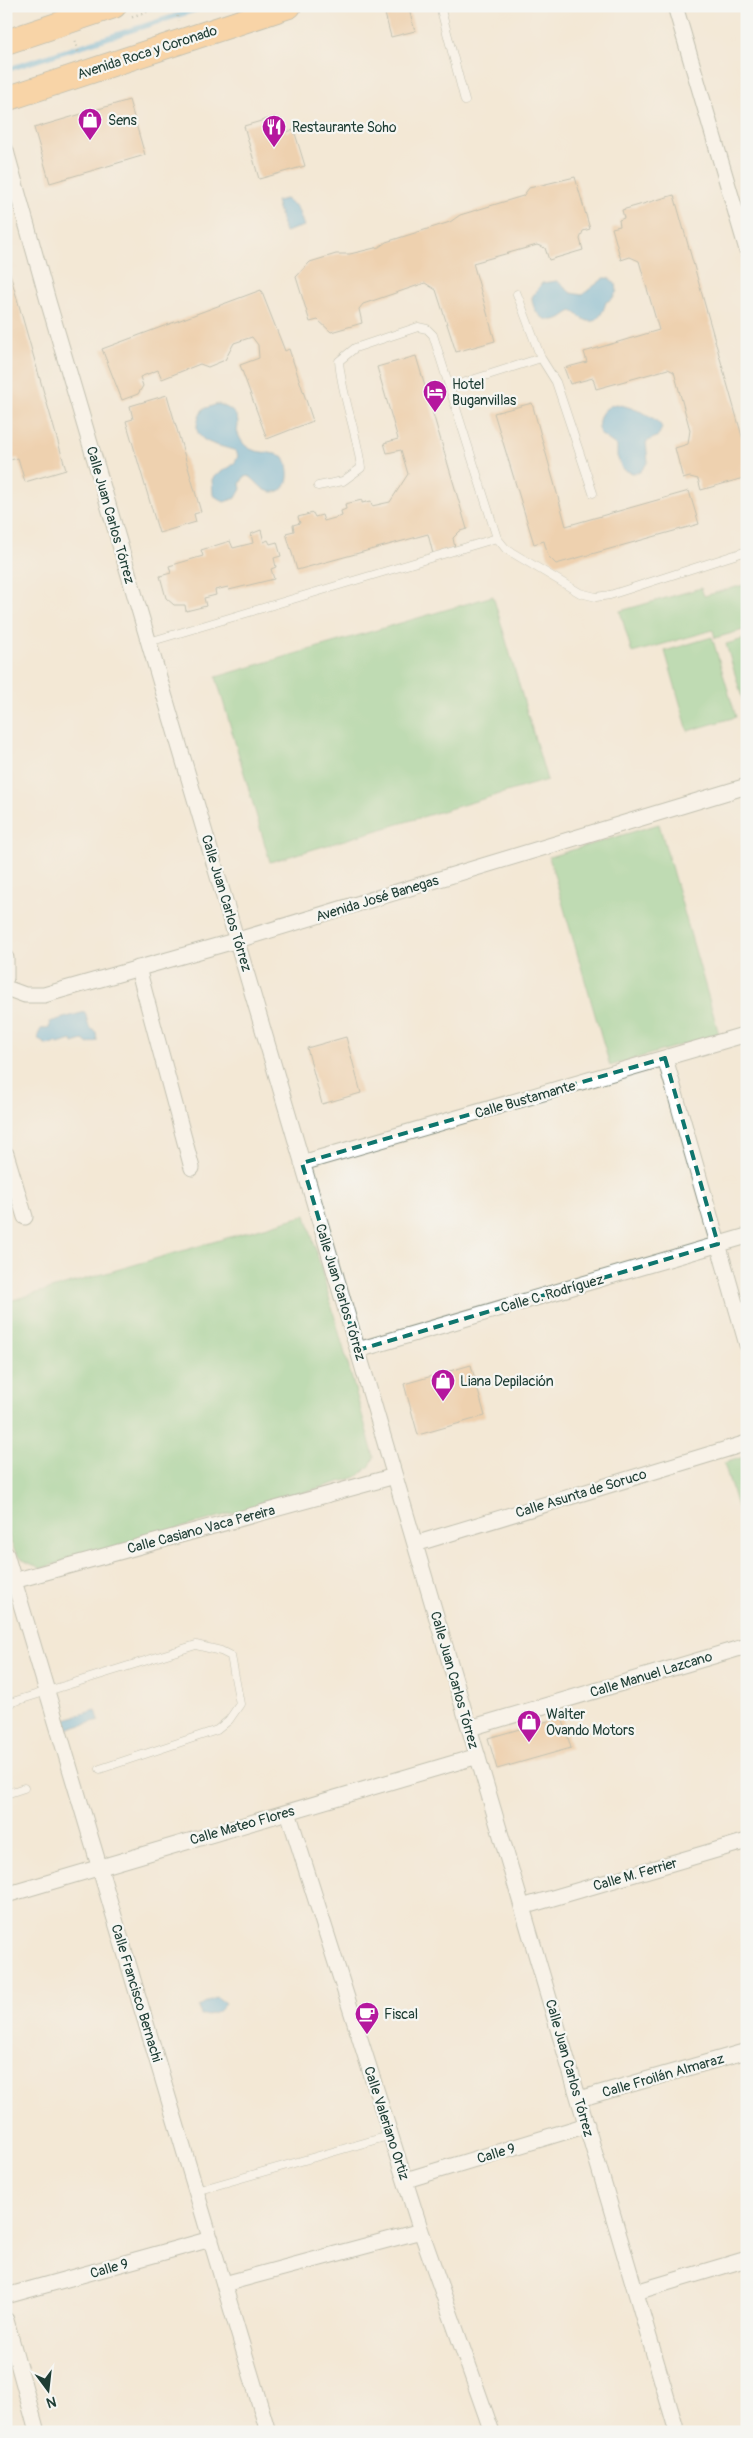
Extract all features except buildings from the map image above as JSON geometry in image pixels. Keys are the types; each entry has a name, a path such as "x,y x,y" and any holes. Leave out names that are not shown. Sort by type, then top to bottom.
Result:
{"main road":[{"path":"6,42 114,6"},
{"name":"Avenida Roca y Coronado","path":"6,99 289,6"}],"street":[{"path":"675,6 747,250"},
{"name":"Calle Juan Carlos Tórrez","path":"6,151 148,642 238,940 302,1163 677,2432"},
{"name":"Avenida José Banegas","path":"6,988 25,995 44,995 238,940 747,786"},
{"path":"6,958 6,978"},
{"path":"138,968 192,1168"},
{"name":"Calle Bustamante","path":"302,1163 747,1034"},
{"path":"665,1058 747,1345"},
{"path":"6,1154 25,1217"},
{"name":"Calle C. Rodríguez","path":"358,1350 747,1236"},
{"name":"Calle Asunta de Soruco","path":"415,1544 747,1443"},
{"name":"Calle Casiano Vaca Pereira","path":"10,1582 395,1476"},
{"name":"Calle Francisco Bernachi","path":"6,1554 10,1582 47,1691 268,2432"},
{"name":"Calle Manuel Lazcano","path":"470,1728 747,1646"},
{"name":"Calle Mateo Flores","path":"6,1895 478,1756"},
{"name":"Calle Valeriano Ortiz","path":"288,1812 421,2231 492,2432"},
{"name":"Calle M. Ferrier","path":"522,1907 747,1841"},
{"name":"Calle Froilán Almaraz","path":"579,2099 747,2051"},
{"name":"Calle 9","path":"406,2180 587,2125"},
{"path":"224,2284 421,2231"},
{"name":"Calle 9","path":"6,2296 211,2239"},
{"path":"636,2292 747,2258"},
{"path":"6,2320 37,2432"}],"lane":[{"path":"440,6 465,101"},
{"path":"517,294 541,358 556,382 593,493"},
{"path":"318,486 343,481 361,468 359,452 341,383 339,361 355,348 418,327 427,329 433,335 496,538 506,549 580,593 596,597 610,595 744,552"},
{"path":"450,387 541,358"},
{"path":"148,642 496,538"},
{"path":"6,1704 196,1646 221,1651 231,1656 240,1704 229,1720 218,1730 100,1769"},
{"path":"6,1794 24,1788"},
{"path":"196,2191 392,2135"}],"path":[{"path":"177,6 178,20"},
{"path":"75,40 79,53"}],"highlighted area":[{"path":"665,1058 718,1244 358,1350 302,1163"}],"green space":[{"path":"747,584 747,629 715,638 713,630 632,653 620,611 701,588 704,596"},
{"path":"493,596 547,780 270,862 216,677"},
{"path":"712,637 736,717 688,731 665,651"},
{"path":"747,638 747,714 726,644"},
{"path":"659,824 719,1034 610,1066 549,857"},
{"path":"306,1215 374,1457 370,1466 357,1477 42,1568 20,1558 11,1542 6,1526 6,1302"},
{"path":"747,1456 747,1541 724,1463"}],"water":[{"path":"286,199 297,207 304,226 285,232 276,201"},
{"path":"604,278 609,278 616,284 617,291 612,299 606,302 601,315 595,320 587,321 572,311 558,319 548,320 539,315 534,307 532,297 542,283 557,281 571,293 582,295"},
{"path":"218,404 234,413 238,421 237,431 245,446 257,451 284,457 288,479 279,491 272,492 262,488 249,476 244,477 236,498 224,502 213,495 212,479 215,475 230,467 238,456 236,451 204,440 199,435 197,429 198,420 203,409"},
{"path":"616,404 635,409 655,419 662,428 658,436 646,442 648,462 640,472 632,473 622,469 617,456 617,446 600,434 599,419 603,411"},
{"path":"85,1012 89,1027 96,1032 97,1041 88,1044 83,1040 73,1043 72,1040 47,1045 39,1040 38,1035 41,1029 50,1027 49,1022"},
{"path":"96,1710 99,1720 65,1730 62,1720"},
{"path":"217,1997 225,2003 220,2009 212,2014 201,2015 199,2007"}],"waterway":[{"path":"6,70 207,6"}],"place":[{"name":"Sens","path":"90,141"},
{"name":"Restaurante Soho","path":"274,148"},
{"name":"Hotel Buganvillas","path":"435,413"},
{"name":"Liana Depilación","path":"443,1402"},
{"name":"Walter Ovando Motors","path":"529,1743"},
{"name":"Fiscal","path":"367,2035"}]}
